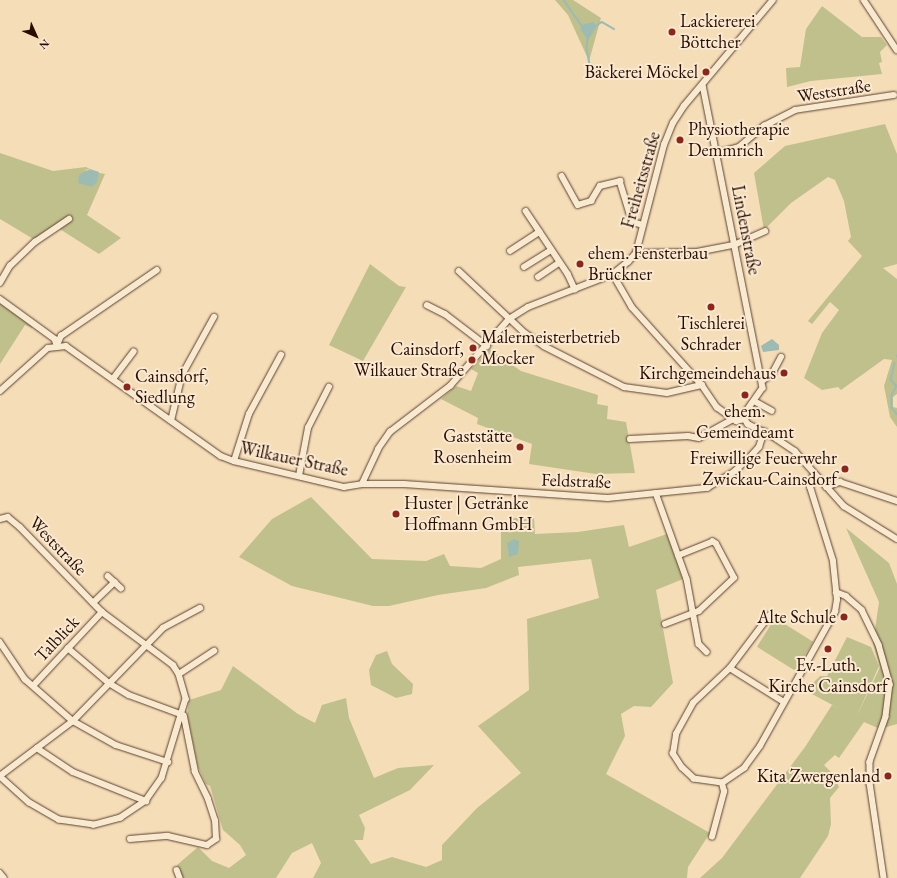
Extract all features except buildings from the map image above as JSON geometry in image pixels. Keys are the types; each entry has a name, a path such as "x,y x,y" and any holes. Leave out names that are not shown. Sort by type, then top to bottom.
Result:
{"street":[{"name":"Freiheitsstraße","path":"613,274 636,253 664,145 673,123 773,0"},
{"path":"864,0 897,50"},
{"name":"Lindenstraße","path":"703,85 762,381 763,391 756,402 745,414 745,419"},
{"name":"Weststraße","path":"717,153 739,147 764,126 795,110 894,95"},
{"path":"562,176 578,205 591,201 600,186 620,181 633,222 643,225"},
{"path":"526,211 559,263 568,274 575,289"},
{"path":"0,283 10,266 35,242 69,219"},
{"path":"636,253 697,252 734,245 765,231"},
{"path":"510,251 540,232"},
{"path":"524,267 551,250"},
{"path":"538,277 559,263"},
{"path":"57,345 60,336 157,270"},
{"path":"459,271 509,319 544,346 624,387 667,393 702,385"},
{"path":"613,274 632,307 702,385 717,407 733,419"},
{"name":"Wilkauer Straße","path":"57,345 66,346 221,456 234,462 344,487 362,484 378,449 390,432 445,391 487,346 509,319 528,307 613,274"},
{"path":"0,299 56,339 57,345"},
{"path":"427,305 444,314 487,346"},
{"path":"172,421 182,375 214,317"},
{"path":"0,391 48,348 57,345"},
{"path":"113,379 133,352"},
{"path":"234,462 249,414 281,355"},
{"path":"762,381 772,374 781,357"},
{"path":"299,476 308,428 329,388"},
{"path":"756,402 772,411"},
{"path":"630,439 688,436 699,438 733,419 745,419 795,451 844,506 897,539"},
{"name":"Feldstraße","path":"362,484 425,485 608,498 678,492 715,485 748,460 759,447 764,432"},
{"path":"770,615 730,668 693,703 676,734 673,754 682,768 694,779 722,783 737,774 754,756 832,619 837,606 833,561 812,495 812,478 815,475"},
{"path":"826,487 840,482 897,501"},
{"path":"656,493 687,579 699,644 707,652"},
{"name":"Weststraße","path":"0,519 8,517 20,527 102,612 170,662 179,674 186,699 183,715"},
{"path":"665,624 694,614 735,576 716,544 713,542 679,556"},
{"name":"Weststraße","path":"108,576 121,588"},
{"path":"93,603 115,582"},
{"path":"836,592 846,596 862,610 879,645 890,684 886,717 870,762 870,782 884,878"},
{"path":"183,715 162,778 146,800 122,818 94,825 79,825 46,814 0,776 73,721 163,628 200,608"},
{"name":"Talblick","path":"33,686 102,612"},
{"path":"0,642 25,679 73,721 116,745 168,762"},
{"path":"68,648 110,683 138,700 183,715"},
{"path":"179,674 214,651"},
{"path":"730,668 784,702"},
{"path":"130,839 168,836 207,845 216,839 215,821 208,799 195,772 183,715"},
{"path":"37,748 73,772 146,800"},
{"path":"712,837 724,792 722,783"},
{"path":"177,870 180,878"},
{"path":"0,873 4,878"}],"green space":[{"path":"555,0 573,0 601,18 589,61 568,15"},
{"path":"822,6 862,37 881,37 887,45 880,52 882,62 879,63 882,74 811,81 787,87 786,68 800,67 806,29"},
{"path":"885,124 897,154 897,264 883,268 897,279 897,394 893,397 893,407 897,408 897,427 890,417 884,386 892,360 884,359 841,390 838,387 822,390 804,378 822,333 839,310 830,302 812,324 808,321 862,256 848,241 851,237 844,201 835,180 828,177 791,203 764,230 754,173 785,146"},
{"path":"0,153 53,171 86,167 90,169 84,170 105,174 87,215 121,238 99,254 55,226 35,240 0,219"},
{"path":"370,264 399,286 406,287 363,361 329,345"},
{"path":"0,301 34,325 32,328 25,325 0,364"},
{"path":"489,349 521,371 598,395 597,404 608,406 607,419 626,422 635,473 596,474 529,464 532,444 477,424 478,418 441,399 456,386 471,391 478,373 471,369"},
{"path":"311,497 372,559 426,561 444,554 450,566 481,568 501,559 501,528 511,528 511,518 534,518 535,534 578,532 624,525 629,547 667,534 683,579 656,590 673,683 651,707 634,706 621,714 625,736 606,774 710,833 688,867 687,878 313,878 321,863 312,843 292,853 276,878 182,878 177,865 198,847 212,861 229,868 246,855 240,845 223,830 210,786 206,784 198,767 187,715 189,700 221,690 233,666 298,714 315,723 322,705 346,698 349,718 374,778 398,768 434,765 410,790 359,815 365,828 363,840 354,840 371,864 392,857 426,867 442,860 442,845 477,808 521,773 478,726 529,690 527,619 599,598 591,559 518,567 519,575 486,588 438,595 389,606 373,606 292,586 239,557 272,519"},
{"path":"846,528 889,563 897,584 897,724 880,729 864,722 839,758 835,755 824,765 833,774 839,787 830,798 831,824 828,836 800,878 700,878 722,858 805,747 832,705 840,709 799,687 802,681 811,685 820,676 827,676 847,637 871,647 879,666 856,718 880,667 873,643 879,602"},
{"path":"775,618 813,642 795,671 757,647"},
{"path":"387,651 392,664 413,684 412,694 396,698 371,685 369,670 376,655"}],"water":[{"path":"594,22 596,28 588,40 580,29 584,24"},
{"path":"90,169 99,172 97,182 92,187 78,183 79,175"},
{"path":"772,339 779,345 779,350 763,352 761,346"},
{"path":"514,539 519,541 518,554 509,557 507,543"}],"waterway":[{"path":"564,0 583,27"},
{"path":"594,27 602,22 614,29"},
{"path":"588,38 587,48 591,70"},
{"path":"895,363 891,380 897,386 892,396 892,408 897,414"}],"place":[{"name":"Lackiererei Böttcher","path":"672,32"},
{"name":"Bäckerei Möckel","path":"706,72"},
{"name":"Physiotherapie Demmrich","path":"680,140"},
{"name":"ehem. Fensterbau Brückner","path":"580,264"},
{"name":"Tischlerei Schrader","path":"711,307"},
{"name":"Malermeisterbetrieb Mocker","path":"473,348"},
{"name":"Cainsdorf, Wilkauer Straße","path":"472,360"},
{"name":"Kirchgemeindehaus","path":"784,373"},
{"name":"Cainsdorf, Siedlung","path":"127,387"},
{"name":"ehem. Gemeindeamt","path":"745,395"},
{"name":"Gaststätte Rosenheim","path":"520,447"},
{"name":"Freiwillige Feuerwehr Zwickau-Cainsdorf","path":"845,469"},
{"name":"Huster | Getränke Hoffmann GmbH","path":"396,514"},
{"name":"Alte Schule","path":"844,617"},
{"name":"Ev.-Luth. Kirche Cainsdorf","path":"828,649"},
{"name":"Kita Zwergenland","path":"888,776"}]}
